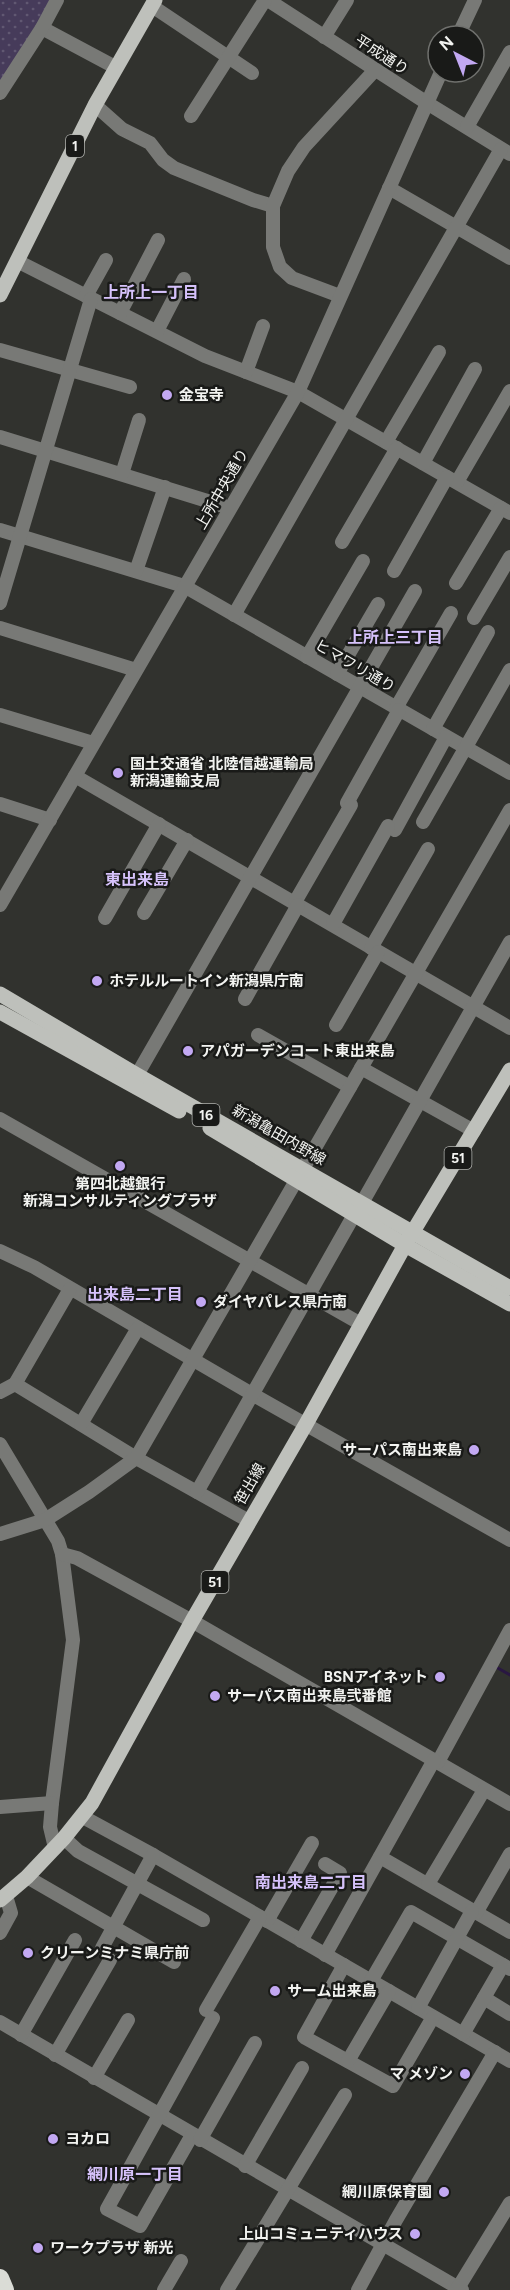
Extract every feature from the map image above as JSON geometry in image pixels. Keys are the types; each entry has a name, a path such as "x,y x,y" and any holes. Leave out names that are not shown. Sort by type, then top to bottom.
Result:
{"highway":[{"path":"0,2278 5,2290"}],"main road":[{"name":"1","path":"0,295 95,105 153,3"},
{"name":"新潟亀田内野線","path":"0,994 137,1075 300,1176"},
{"name":"新潟亀田内野線","path":"0,1012 358,1209 510,1304"},
{"name":"笹出線","path":"3,1898 27,1877 83,1817 114,1766 192,1621 306,1424 409,1239 510,1070"},
{"name":"新潟亀田内野線","path":"409,1239 510,1288"}],"street":[{"path":"0,93 42,28 57,0"},
{"path":"191,116 266,0"},
{"name":"平成通り","path":"266,0 426,104 506,151"},
{"path":"324,37 347,0"},
{"path":"464,24 475,0"},
{"path":"153,3 227,58 252,72"},
{"path":"42,28 115,68"},
{"path":"467,128 510,52"},
{"path":"340,296 292,278 280,267 273,247 273,206 288,171 304,147 375,70"},
{"name":"上所中央通り","path":"2,897 50,820 298,392 435,84"},
{"path":"95,105 122,129 150,143 163,160 174,168 273,206"},
{"path":"234,615 456,227 506,151"},
{"path":"389,188 510,258"},
{"path":"120,313 158,240"},
{"path":"0,603 88,297 106,260"},
{"path":"17,261 205,356 298,392 505,511 456,584"},
{"path":"157,331 184,279"},
{"path":"246,372 263,327"},
{"path":"0,350 130,387"},
{"path":"342,542 439,352"},
{"path":"423,463 475,369"},
{"path":"394,571 510,391"},
{"path":"122,474 139,420"},
{"path":"0,437 230,508"},
{"path":"136,571 165,487"},
{"name":"ヒマワリ通り","path":"0,530 184,586 465,748 509,770"},
{"path":"474,618 510,557"},
{"path":"307,657 363,561"},
{"path":"137,1075 415,591"},
{"path":"337,674 378,604"},
{"path":"245,999 451,613"},
{"path":"0,628 136,670"},
{"path":"433,729 488,632"},
{"path":"423,822 510,670"},
{"path":"0,716 93,743"},
{"path":"333,924 446,737"},
{"path":"75,776 510,1028"},
{"path":"0,804 50,820"},
{"path":"0,1534 45,1520 136,1458 252,1261 510,810"},
{"path":"105,918 159,824"},
{"path":"144,913 188,840"},
{"path":"336,1025 428,849"},
{"path":"197,1492 510,942"},
{"path":"258,1035 350,1087"},
{"path":"361,1068 474,1131"},
{"path":"0,1119 361,1324"},
{"path":"0,1251 70,1288 510,1540"},
{"path":"0,1392 15,1384 70,1288"},
{"path":"81,1424 138,1328"},
{"path":"15,1384 136,1458 249,1521"},
{"path":"0,1444 58,1541 62,1554 73,1640 50,1827 59,1843 78,1851 203,1920"},
{"path":"62,1554 77,1557 192,1621 510,1804"},
{"path":"325,1955 510,1630"},
{"path":"429,1884 484,1790"},
{"path":"0,1807 52,1803"},
{"path":"83,1817 510,2061"},
{"path":"255,2043 140,2226 107,2209 263,1919 312,1843"},
{"path":"418,2008 510,1854"},
{"path":"55,2055 106,1954 114,1926 153,1855"},
{"path":"380,1857 510,1932"},
{"path":"301,1941 340,1873 325,1863"},
{"path":"27,1877 174,1962"},
{"path":"0,1933 11,1913 3,1898"},
{"path":"371,1981 411,1912 507,1967 484,1998 463,2034"},
{"path":"21,2035 75,1940"},
{"path":"344,1965 304,2037 393,2086 433,2017"},
{"path":"348,2061 389,1991"},
{"path":"484,1998 510,2014"},
{"path":"94,2078 128,2020"},
{"path":"0,2022 460,2289 510,2203"},
{"path":"358,2290 495,2052"},
{"path":"245,2166 302,2068"},
{"path":"227,2290 345,2095"},
{"path":"164,2290 181,2261"}],"shaded area":[{"path":"0,0 53,0 0,86"}],"waterway":[{"path":"496,1667 510,1675"}],"place":[{"name":"金宝寺","path":"167,395"},
{"name":"国土交通省 北陸信越運輸局 新潟運輸支局","path":"118,773"},
{"name":"ホテルルートイン新潟県庁南","path":"97,981"},
{"name":"アパガーデンコート東出来島","path":"188,1051"},
{"name":"第四北越銀行 新潟コンサルティングプラザ","path":"120,1166"},
{"name":"ダイヤパレス県庁南","path":"201,1302"},
{"name":"サーパス南出来島","path":"474,1450"},
{"name":"BSNアイネット","path":"440,1677"},
{"name":"サーパス南出来島弐番館","path":"215,1696"},
{"name":"クリーンミナミ県庁前","path":"28,1953"},
{"name":"サーム出来島","path":"275,1991"},
{"name":"マ メゾン","path":"465,2074"},
{"name":"ヨカロ","path":"53,2139"},
{"name":"網川原保育園","path":"444,2192"},
{"name":"上山コミュニティハウス","path":"415,2234"},
{"name":"ワークプラザ 新光","path":"38,2248"}],"district":[{"name":"上所上一丁目","path":"151,292"},
{"name":"上所上三丁目","path":"395,637"},
{"name":"東出来島","path":"137,879"},
{"name":"出来島二丁目","path":"135,1294"},
{"name":"南出来島二丁目","path":"311,1882"},
{"name":"網川原一丁目","path":"135,2174"}]}
